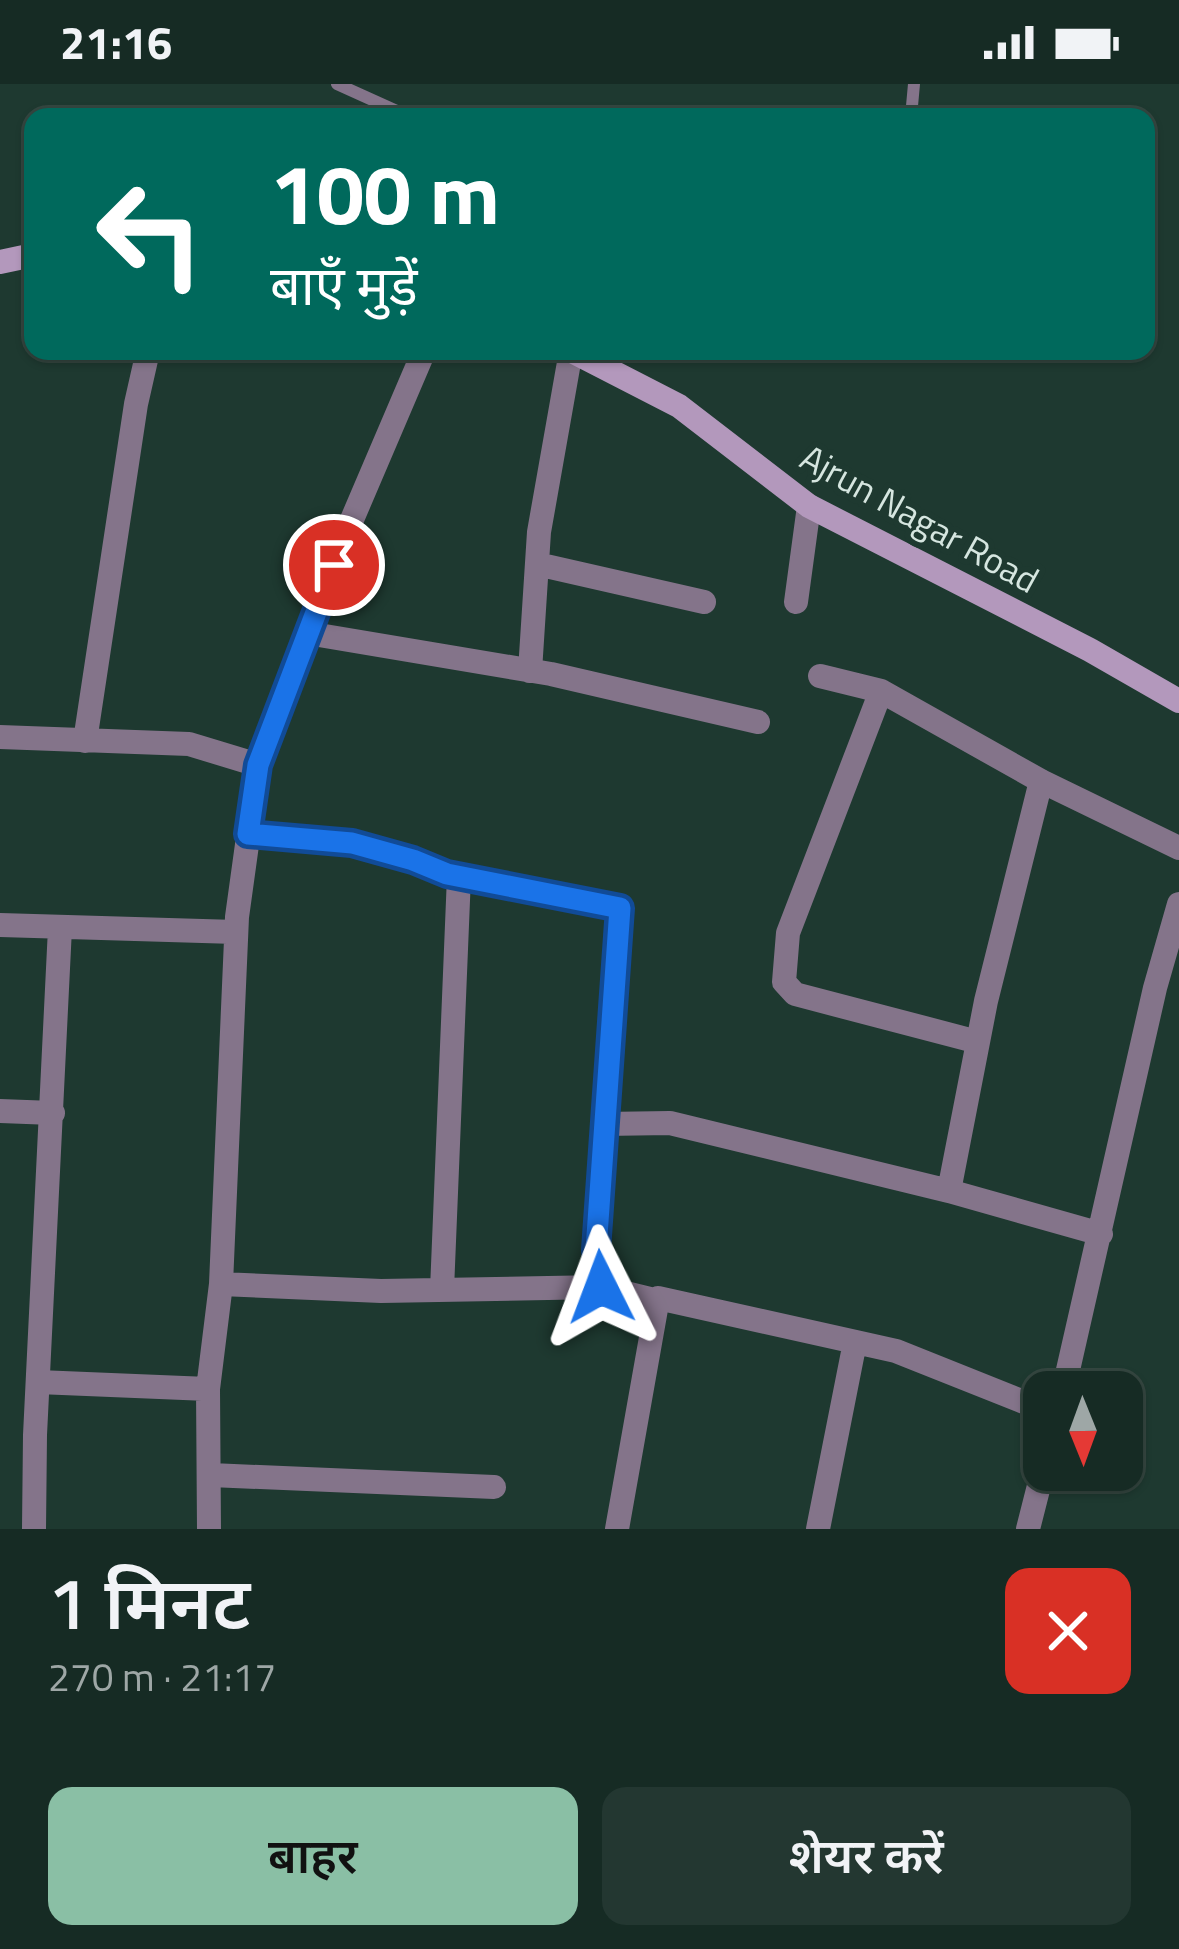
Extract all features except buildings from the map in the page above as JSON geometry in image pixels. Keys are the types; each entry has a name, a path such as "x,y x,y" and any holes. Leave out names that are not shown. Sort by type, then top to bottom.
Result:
{"street":[{"path":"85,741 125,469 146,360"},
{"path":"209,1529 208,1389 221,1284 236,932 258,765 420,360"},
{"path":"530,671 539,532 569,360"},
{"name":"Ajrun Nagar Road","path":"589,360 679,406 809,506 1090,650 1179,701"},
{"path":"796,602 809,506"},
{"path":"537,564 704,602"},
{"path":"308,634 530,671 758,722"},
{"path":"820,676 881,691 1041,781 1179,848"},
{"path":"881,691 788,933 784,982 795,994 978,1042"},
{"path":"0,737 189,744 258,765"},
{"path":"949,1191 978,1042 1041,781"},
{"path":"248,834 352,843 459,877 620,908 596,1250 601,1287"},
{"path":"442,1290 459,877"},
{"path":"1068,1371 1155,988 1179,904"},
{"path":"0,925 236,932"},
{"path":"34,1529 60,928"},
{"path":"0,1111 52,1112"},
{"path":"603,1124 670,1123 949,1191 1101,1234"},
{"path":"221,1284 442,1290 601,1287 896,1351 1023,1402"},
{"path":"617,1529 658,1300"},
{"path":"818,1529 855,1342"},
{"path":"38,1382 208,1389"},
{"path":"211,1475 494,1487"},
{"path":"1028,1529 1038,1491"}],"lane":[{"path":"337,84 390,108"}],"route":[{"path":"334,565 258,765 248,834 352,843 447,874 620,908 596,1250 601,1287"}]}
